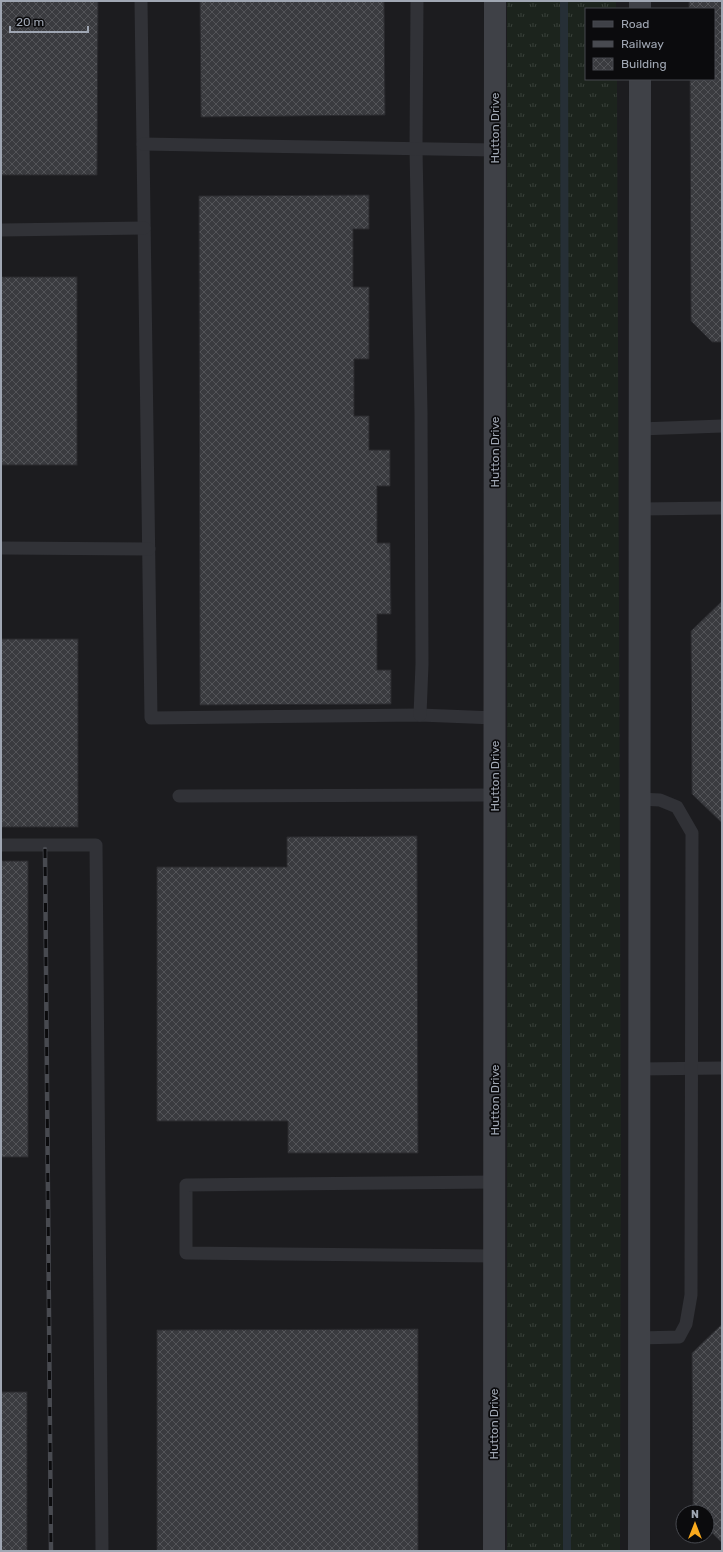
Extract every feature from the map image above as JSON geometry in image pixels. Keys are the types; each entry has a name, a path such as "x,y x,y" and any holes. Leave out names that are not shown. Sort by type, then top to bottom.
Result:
{"street":[{"name":"Hutton Drive","path":"494,1551 495,1"},
{"path":"639,1551 640,80"}],"lane":[{"path":"141,1 151,718 420,715 495,718"},
{"path":"417,1 416,148 421,420 422,664 420,715"},
{"path":"143,144 495,150"},
{"path":"1,230 144,228"},
{"path":"640,429 722,426"},
{"path":"640,509 722,508"},
{"path":"1,548 149,549"},
{"path":"179,796 495,795"},
{"path":"639,799 660,800 677,807 692,833 691,1295 686,1324 679,1337 639,1338"},
{"path":"1,845 96,845 102,1551"},
{"path":"639,1069 722,1068"},
{"path":"495,1182 186,1186 186,1253 495,1256"}],"shaded area":[{"path":"1,1 722,1 722,1551 1,1551"}],"green space":[{"path":"507,1 616,1 616,8 585,8 585,80 617,80 621,1154 620,1551 507,1551"}],"building":[{"path":"1,1 98,1 97,175 1,175"},
{"path":"200,1 384,1 385,115 201,117"},
{"path":"689,1 722,1 722,342 712,342 691,321 690,80 715,80 715,8 689,8"},
{"path":"369,195 369,229 353,229 353,287 369,287 369,359 354,359 354,416 369,416 369,450 390,450 390,486 377,486 377,543 390,543 391,614 377,614 377,670 391,670 391,704 200,705 199,196"},
{"path":"1,277 77,277 77,465 1,465"},
{"path":"722,601 722,823 692,794 691,631"},
{"path":"1,639 78,639 78,827 1,827"},
{"path":"417,836 418,1153 288,1153 288,1121 157,1121 157,867 287,867 287,837"},
{"path":"1,861 28,861 28,1157 1,1157"},
{"path":"722,1324 722,1543 715,1536 715,1504 693,1504 692,1353"},
{"path":"418,1329 418,1551 157,1551 157,1330"},
{"path":"1,1392 27,1392 27,1551 1,1551"}],"waterway":[{"path":"564,1 567,1551"}],"railway":[{"path":"45,849 51,1551"}]}
